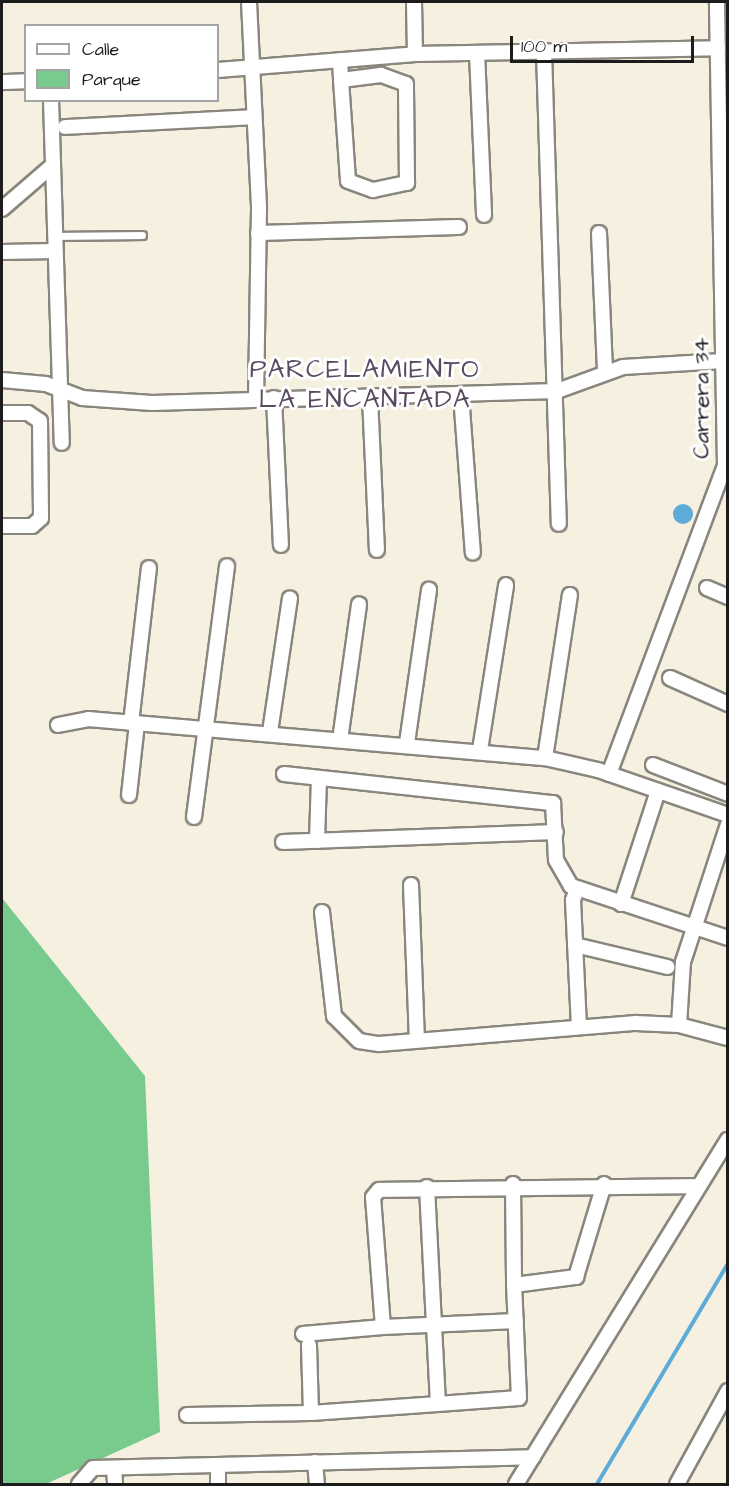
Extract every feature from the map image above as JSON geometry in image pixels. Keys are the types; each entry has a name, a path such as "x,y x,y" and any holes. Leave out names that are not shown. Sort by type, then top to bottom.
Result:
{"street":[{"path":"249,2 258,233 256,399"},
{"path":"414,2 415,54"},
{"name":"Carrera 34","path":"609,774 725,465 717,2"},
{"path":"219,70 415,54 718,48"},
{"path":"544,51 557,391 559,524"},
{"path":"477,53 484,215"},
{"path":"340,60 341,80 348,181 374,190 407,183 406,84 381,75 341,80"},
{"path":"2,82 24,81"},
{"path":"51,102 62,443"},
{"path":"65,127 254,117"},
{"path":"2,209 53,165"},
{"path":"258,233 459,227"},
{"path":"600,233 605,372"},
{"path":"2,252 55,251"},
{"path":"2,380 62,390 82,398 152,403 461,395 557,391 605,372 723,361"},
{"path":"461,395 473,553"},
{"path":"370,397 377,550"},
{"path":"274,399 281,545"},
{"path":"2,413 28,413 40,421 41,518 32,526 2,526"},
{"path":"194,817 227,566"},
{"path":"129,795 149,568"},
{"path":"480,750 506,585"},
{"path":"707,588 728,597"},
{"path":"407,743 429,590"},
{"path":"545,758 570,595"},
{"path":"270,732 290,598"},
{"path":"340,740 359,604"},
{"path":"670,678 728,704"},
{"path":"58,725 88,719 270,732 340,740 407,743 545,758 609,774 728,815"},
{"path":"653,765 728,794"},
{"path":"284,774 549,802 555,806 562,876 577,889 728,938"},
{"path":"317,841 319,778"},
{"path":"621,904 658,791"},
{"path":"680,1025 683,962 692,927 728,824"},
{"path":"283,842 556,832"},
{"path":"411,885 417,1039"},
{"path":"577,889 575,945 579,1027"},
{"path":"322,912 334,1016 340,1026 359,1041 379,1044 579,1027 680,1025 728,1038"},
{"path":"575,945 667,967"},
{"path":"516,1485 728,1140"},
{"path":"383,1326 373,1197 379,1190 513,1184 698,1186"},
{"path":"187,1415 311,1413 517,1400 513,1184"},
{"path":"514,1285 576,1276 604,1184"},
{"path":"427,1187 438,1404"},
{"path":"311,1413 306,1339 383,1326 516,1320"},
{"path":"677,1485 728,1391"},
{"path":"79,1485 93,1468 533,1457"},
{"path":"315,1462 317,1485"},
{"path":"218,1465 219,1485"},
{"path":"114,1468 115,1485"}],"lane":[{"path":"55,236 142,235"}],"green space":[{"path":"2,898 145,1076 160,1432 46,1484 2,1484"}],"water":[{"path":"683,504 690,507 693,514 690,521 683,524 676,521 673,514 676,507"}],"waterway":[{"path":"597,1484 728,1263"}],"district":[{"name":"PARCELAMIENTO LA ENCANTADA","path":"365,385"}]}
